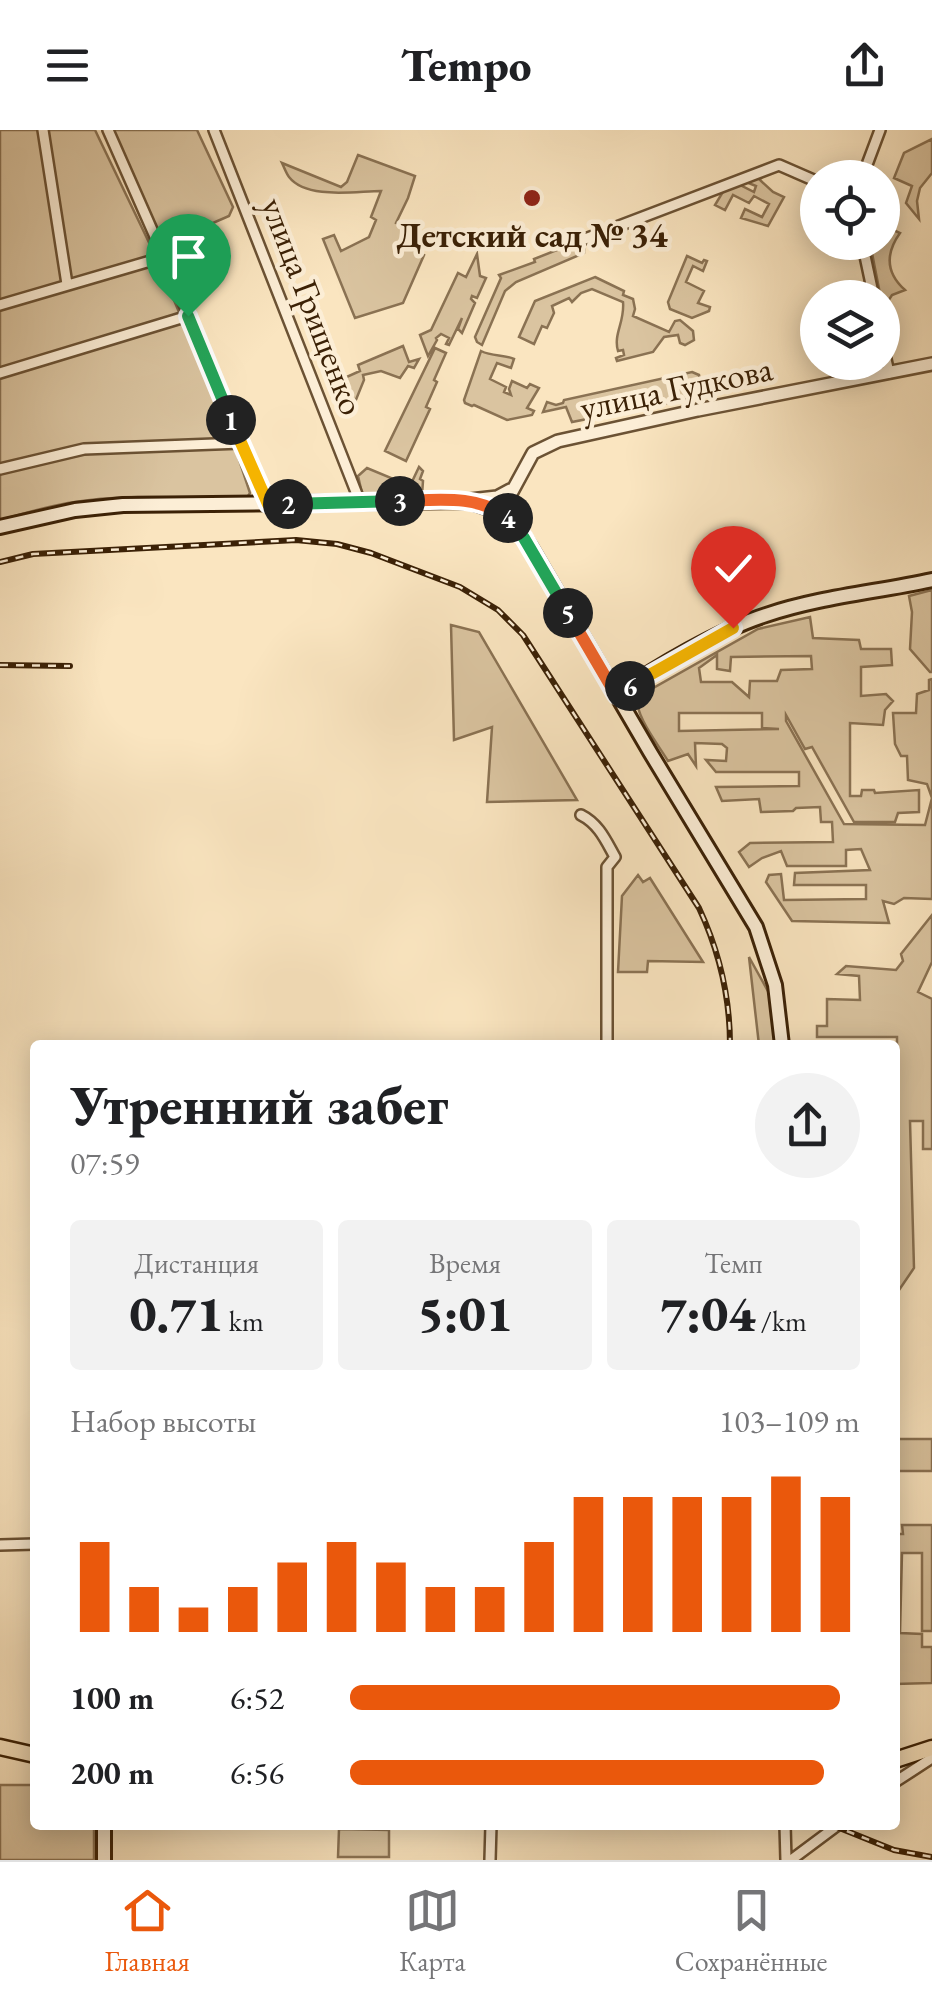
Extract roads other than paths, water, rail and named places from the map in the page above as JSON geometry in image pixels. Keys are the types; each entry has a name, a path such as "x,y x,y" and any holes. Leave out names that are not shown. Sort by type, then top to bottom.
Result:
{"main road":[{"path":"0,527 104,506 467,500 501,512 520,531 756,927 775,985 781,1040"},
{"path":"616,695 748,621 774,612 932,580"},
{"path":"0,1747 30,1755"},
{"path":"900,1758 932,1748"},
{"path":"104,1830 104,1860"}],"street":[{"path":"43,130 67,284"},
{"path":"108,130 268,504"},
{"name":"улица Грищенко","path":"214,130 360,502"},
{"path":"869,160 880,130"},
{"path":"585,240 779,165 800,174"},
{"path":"0,304 164,256"},
{"path":"0,373 188,316"},
{"name":"улица Гудкова","path":"900,370 932,364"},
{"name":"улица Гудкова","path":"501,512 534,452 558,441 849,380"},
{"path":"0,469 84,449 241,443"},
{"path":"467,500 497,498 513,488"},
{"path":"513,488 512,508 520,531"},
{"path":"581,815 602,832 615,858 606,866 607,1040"},
{"path":"0,1545 30,1544"},
{"path":"900,1779 932,1758"},
{"path":"490,1830 490,1860"},
{"path":"785,1830 788,1860"},
{"path":"788,1860 831,1830"}],"railway":[{"path":"0,562 33,554 296,540 337,544 371,553 460,587 498,610 523,635 699,908 722,975 730,1040"},
{"path":"0,665 70,666"},
{"path":"844,1830 894,1850 932,1857"}],"place":[{"name":"Детский сад № 34","path":"532,198"}]}
